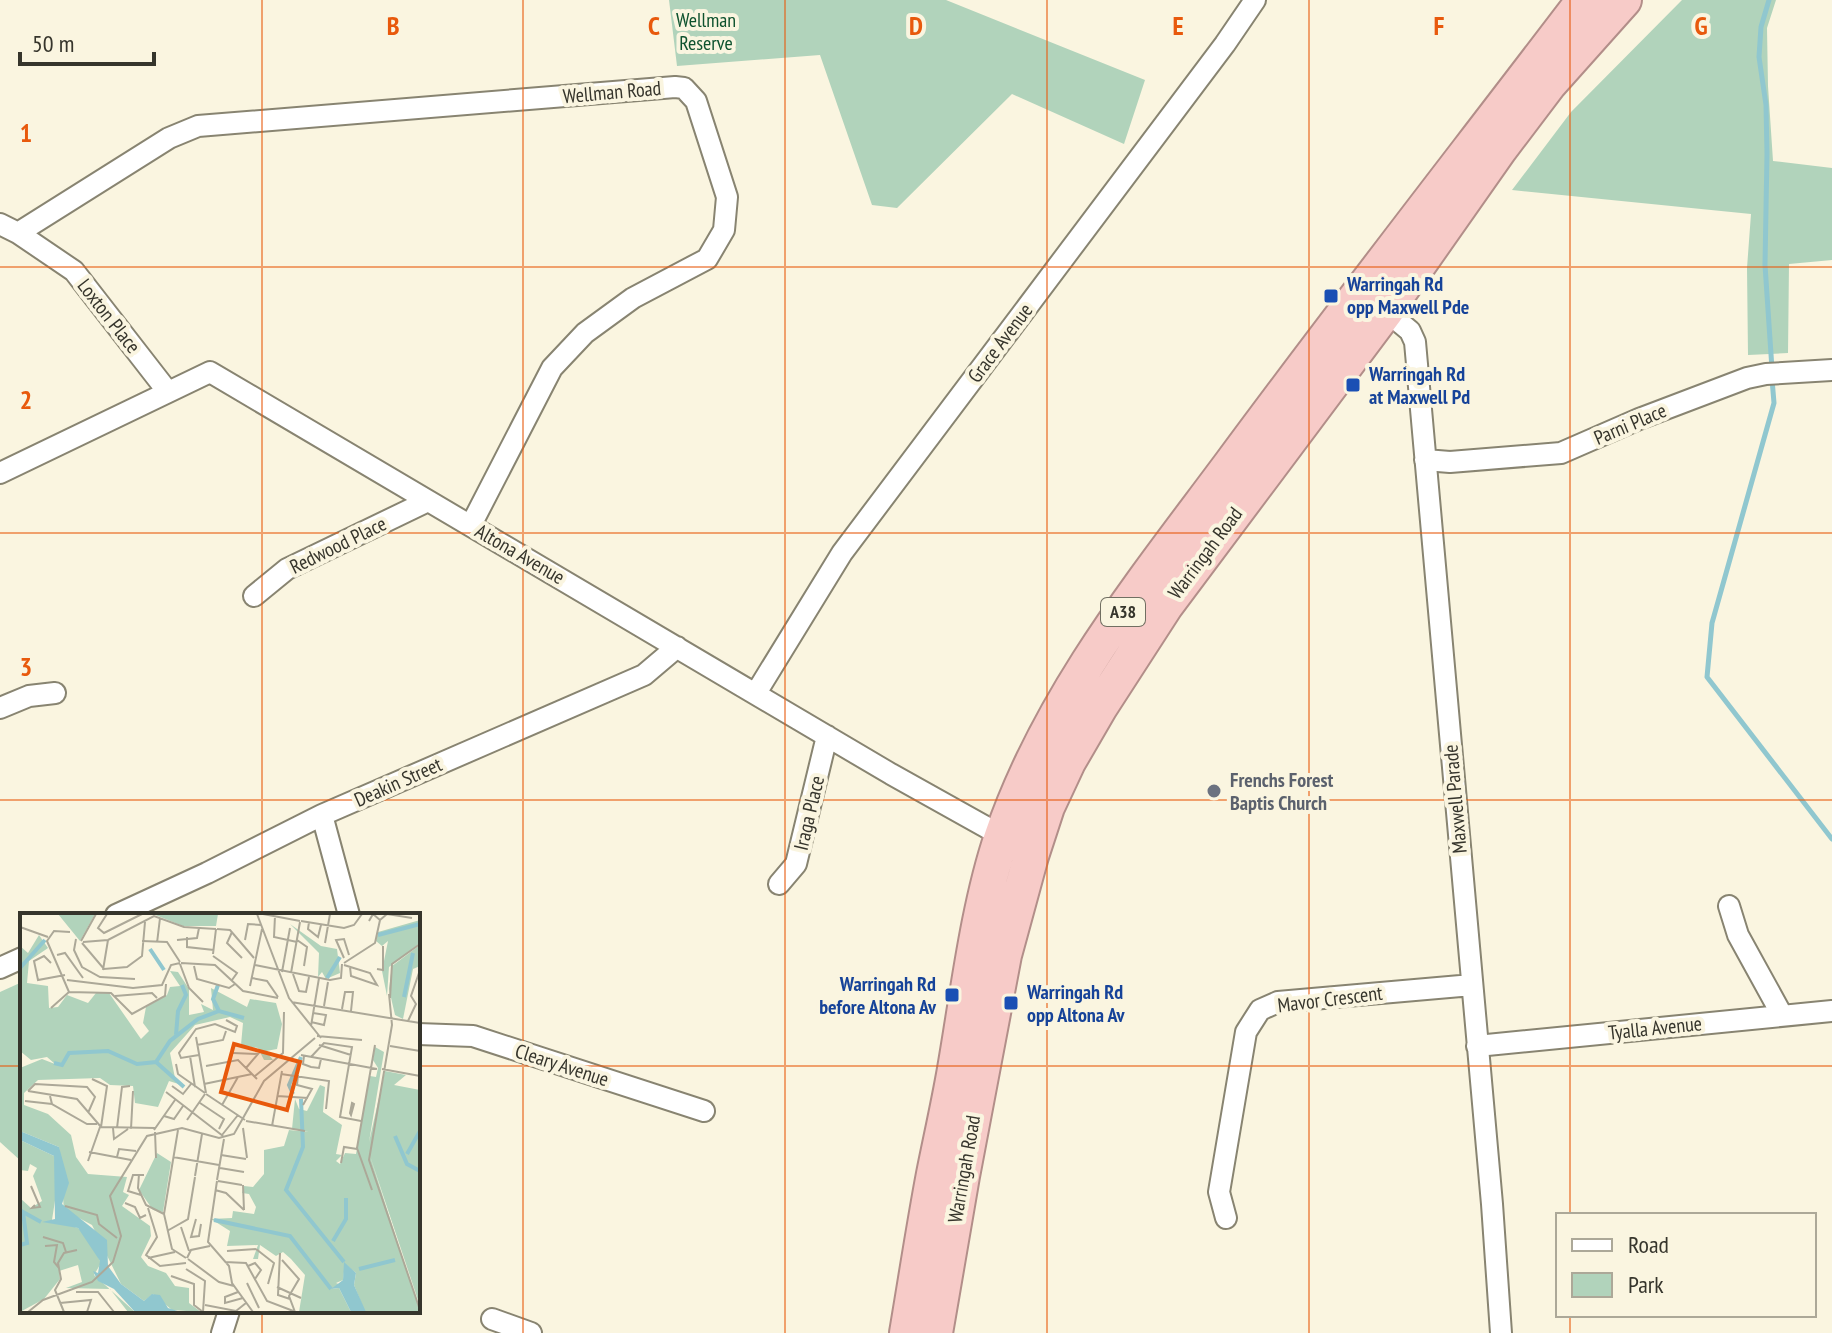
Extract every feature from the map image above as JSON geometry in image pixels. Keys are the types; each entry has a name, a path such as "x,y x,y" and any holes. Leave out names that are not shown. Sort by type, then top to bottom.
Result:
{"highway":[{"name":"Warringah Road","path":"935,1333 1004,955 1047,807 1068,762 1139,645 1372,302 1399,245 1584,0"},
{"name":"Warringah Road","path":"907,1333 986,896 1002,836 1038,749 1074,682 1143,582 1499,150 1549,84 1624,0"},
{"name":"Altona Avenue","path":"1002,836 1031,856"}],"street":[{"name":"Grace Avenue","path":"756,693 842,553 1255,0"},
{"name":"Wellman Road","path":"9,228 169,138 198,126 684,88 696,101 727,197 724,230 707,259 633,298 585,333 552,368 471,525"},
{"name":"Loxton Place","path":"9,228 74,271 168,392"},
{"name":"Maxwell Parade","path":"1372,302 1410,331 1415,342 1501,1333"},
{"name":"Parni Place","path":"1425,460 1450,462 1561,453 1747,378 1832,370"},
{"name":"Altona Avenue","path":"0,473 210,372 1002,836"},
{"name":"Redwood Place","path":"254,596 287,569 428,501"},
{"name":"Deakin Street","path":"120,913 322,815 644,675 677,647"},
{"path":"0,708 29,696 55,693"},
{"name":"Iraga Place","path":"779,884 796,864 827,736"},
{"path":"322,815 348,913"},
{"path":"1729,906 1738,935 1782,1015"},
{"path":"0,968 20,959"},
{"name":"Mavor Crescent","path":"1226,1218 1219,1192 1246,1032 1260,1010 1278,1002 1472,985"},
{"name":"Tyalla Avenue","path":"1477,1046 1832,1011"},
{"name":"Cleary Avenue","path":"420,1034 473,1036 704,1111"},
{"path":"222,1333 228,1313"},
{"path":"492,1319 531,1333"}],"green space":[{"name":"Wellman Reserve","path":"669,0 946,0 1145,80 1124,144 1012,94 897,208 872,205 820,55 677,66"},
{"path":"1682,0 1776,0 1767,28 1773,161 1832,168 1832,260 1789,264 1788,353 1748,355 1747,268 1751,214 1512,190 1571,112"},
{"path":"20,983 20,1160 0,1142 0,992"}],"waterway":[{"path":"1769,0 1761,27 1759,57 1766,105 1765,265 1772,369"},
{"path":"1772,379 1774,403 1712,623 1707,677 1832,839"}],"place":[{"name":"Warringah Rd opp Maxwell Pde","path":"1331,296"},
{"name":"Warringah Rd at Maxwell Pd","path":"1353,385"},
{"name":"Frenchs Forest Baptis Church","path":"1214,791"},
{"name":"Warringah Rd before Altona Av","path":"952,995"},
{"name":"Warringah Rd opp Altona Av","path":"1011,1003"}]}
